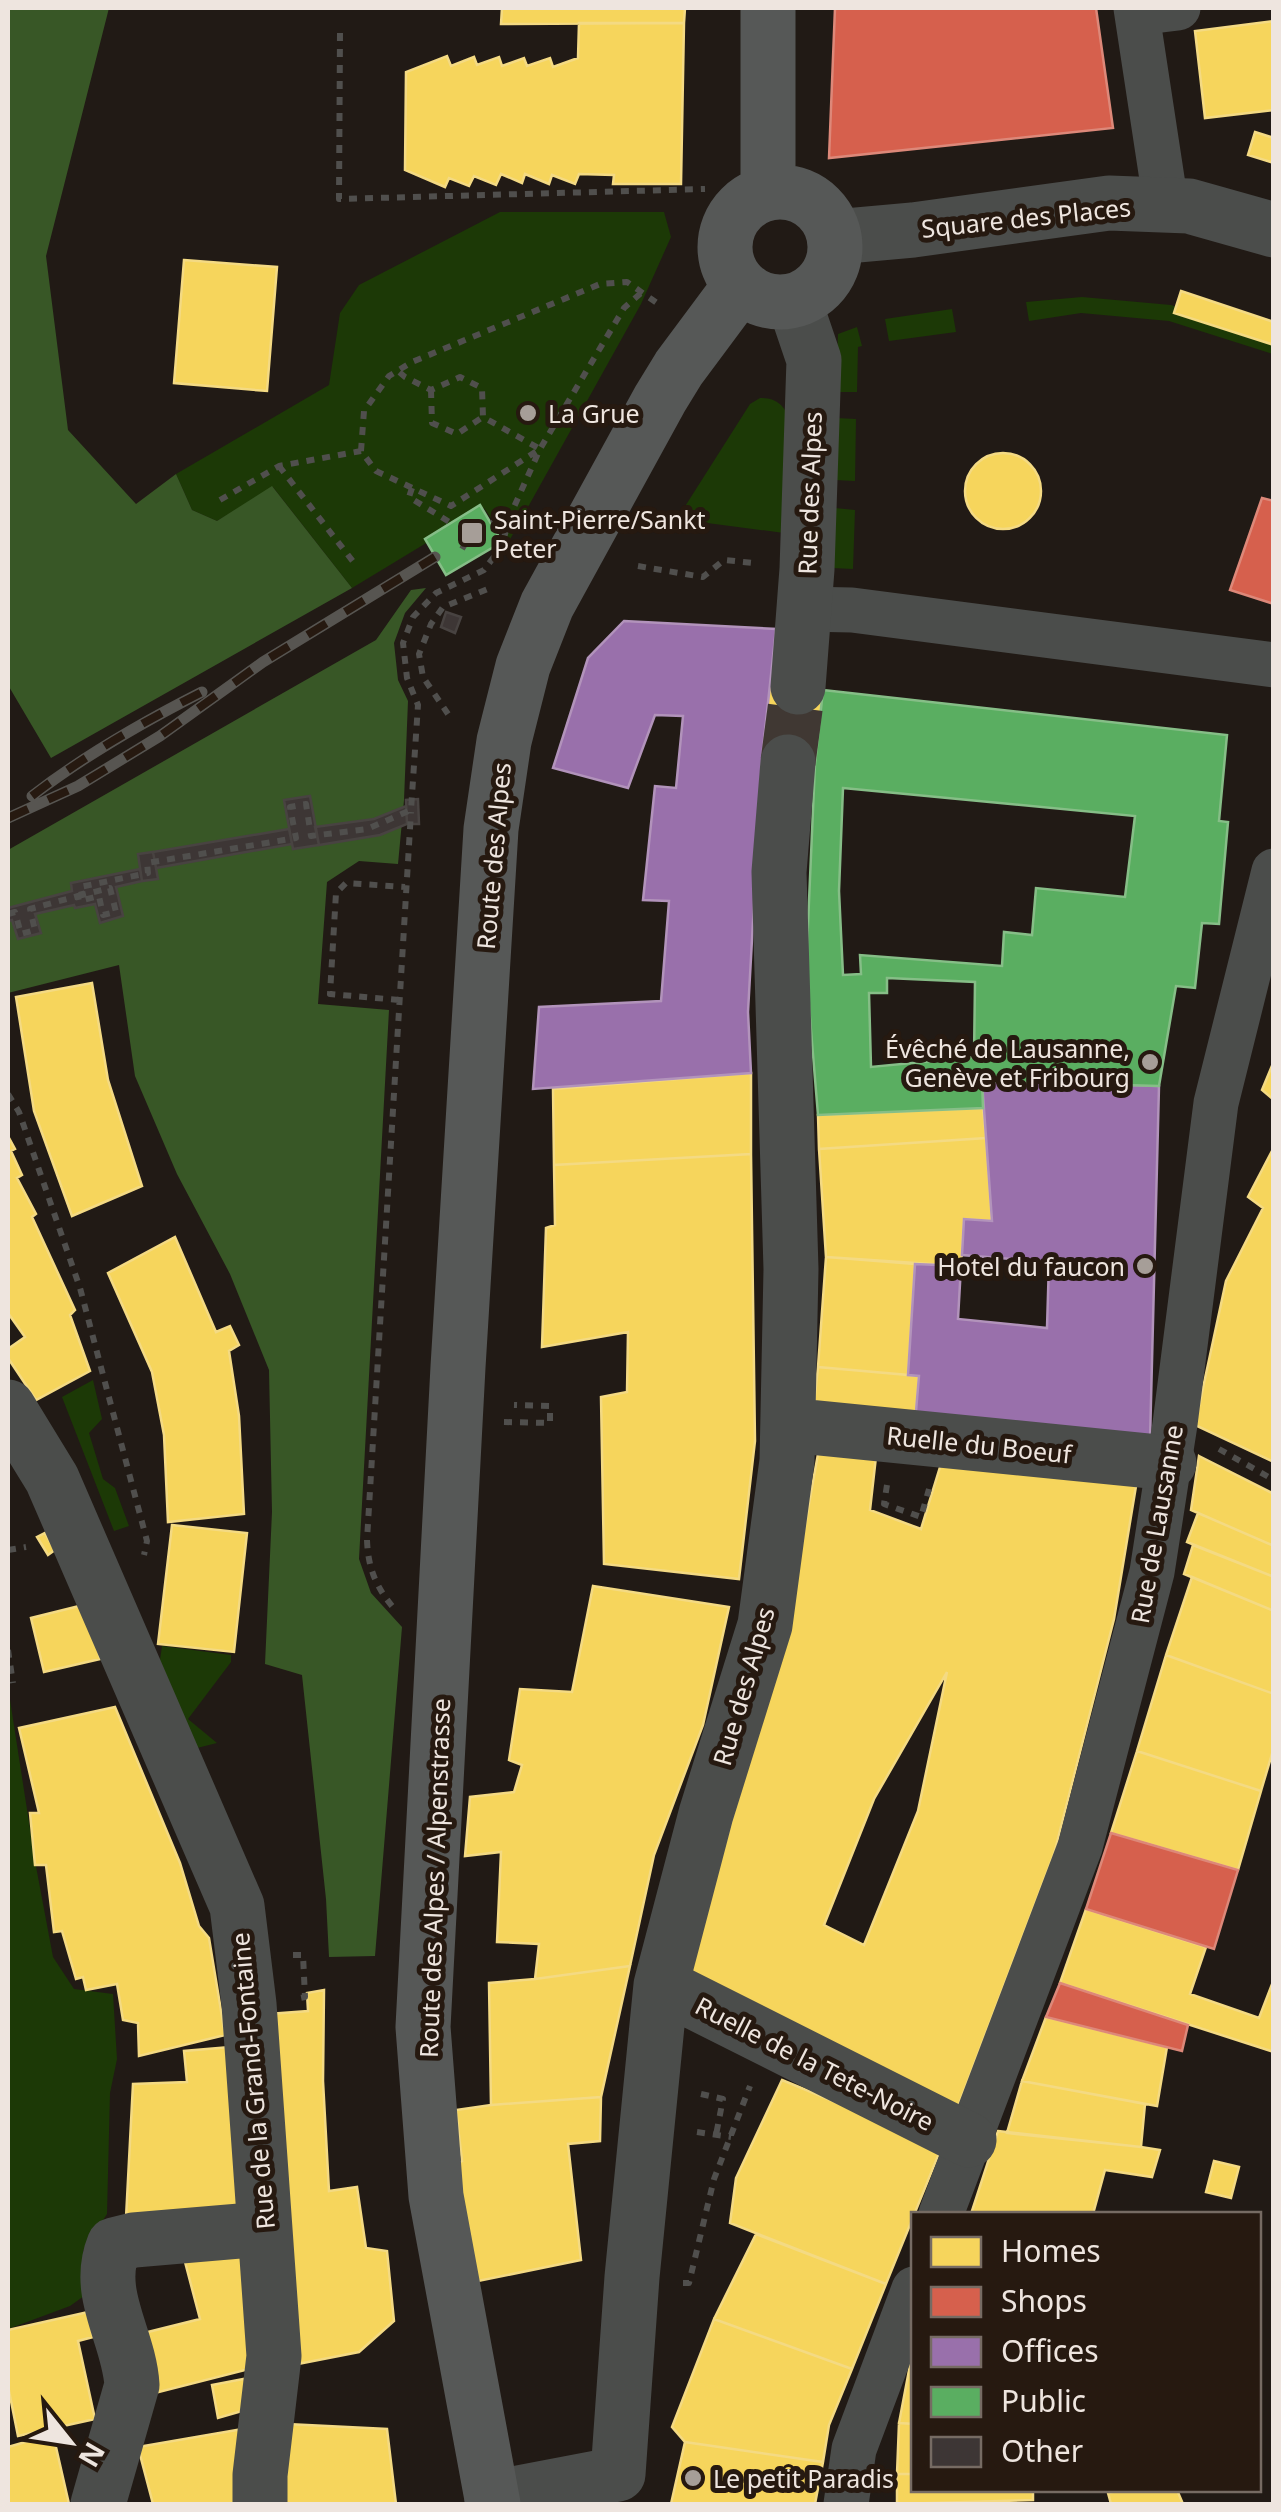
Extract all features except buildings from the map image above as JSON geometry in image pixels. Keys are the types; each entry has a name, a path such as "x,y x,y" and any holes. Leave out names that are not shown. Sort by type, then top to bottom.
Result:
{"main road":[{"path":"768,8 768,193"},
{"path":"768,193 802,196 817,206 835,237 834,258 826,278 812,294 794,301 756,298 740,286 725,256 725,240 739,210 768,193"},
{"name":"Route des Alpes","path":"458,1367 491,828 504,741 523,666 547,605 660,399 740,286"},
{"name":"Route des Alpes / Alpenstrasse","path":"458,1367 423,2027 436,2196 492,2501"}],"street":[{"path":"1150,9 1166,205"},
{"name":"Square des Places","path":"835,237 1108,203 1190,206 1274,230"},
{"name":"Rue des Alpes","path":"794,301 814,360 806,589 798,688"},
{"path":"806,589 871,613 1274,665"},
{"name":"Rue des Alpes","path":"492,2501 619,2489 632,2277 661,1985 706,1814 765,1625 786,1461 791,1269 778,872 788,762"},
{"name":"Rue de Lausanne","path":"942,2212 1080,1847 1152,1572 1216,1104 1274,872"},
{"name":"Rue de la Grand-Fontaine","path":"8,1407 52,1479 237,1906 249,2004 274,2356 260,2504"},
{"name":"Ruelle du Boeuf","path":"789,1426 1172,1444"},
{"name":"Ruelle de la Tete-Noire","path":"661,1985 969,2140"},
{"path":"98,2504 132,2385 108,2291 106,2264 114,2245 264,2229"},
{"path":"846,2504 854,2449 911,2297"}],"path":[{"path":"340,34 339,199 705,189"},
{"path":"540,449 452,506 376,471 362,451 364,410 388,376 412,362 600,284 627,282 657,303"},
{"path":"397,1611 379,1589 368,1563 366,1540 418,705 407,678 403,643 413,616 436,593 484,570 502,546 508,518 540,449 624,308 642,292"},
{"path":"398,370 431,390"},
{"path":"431,390 460,377 482,388 483,417"},
{"path":"431,390 432,423 458,434 483,417"},
{"path":"483,417 540,449"},
{"path":"220,500 279,466 362,451"},
{"path":"279,466 354,564"},
{"path":"412,488 409,497 451,523"},
{"path":"491,523 508,518"},
{"path":"462,549 472,533"},
{"path":"638,566 703,577 724,560 806,589"},
{"path":"448,714 424,677 419,654 430,624 443,607 493,587"},
{"path":"8,914 14,912 20,934 35,930 30,908 78,896 79,901 99,896 103,915 116,912 110,888 82,895 80,886 148,872 147,864 296,838 290,807 306,804 310,836 367,829 411,810"},
{"path":"399,1000 330,994 336,893 346,883 406,888"},
{"path":"8,1094 19,1112 80,1288 148,1541 140,1567 103,1595"},
{"path":"514,1405 544,1406"},
{"path":"1172,1444 1274,1480"},
{"path":"8,1650 13,1683"},
{"path":"632,2277 689,2283 714,2179 767,2038"}],"green space":[{"path":"8,8 109,8 46,256 68,430 136,504 176,474 192,510 217,521 272,486 352,588 51,758 8,685"},
{"path":"500,212 664,212 671,237 641,304 508,543 484,508 352,588 273,487 217,521 192,510 176,474 329,385 340,313 359,285"},
{"path":"1082,297 1171,305 1273,337 1273,354 1169,321 1081,313 1029,321 1026,302"},
{"path":"952,309 956,332 889,341 885,319"},
{"path":"857,327 862,346 858,347 857,392 836,392 838,334"},
{"path":"760,398 780,404 791,421 784,533 677,519 750,404"},
{"path":"836,418 856,419 855,481 835,480"},
{"path":"835,508 855,510 853,569 832,568"},
{"path":"426,588 405,613 394,643 398,680 408,701 398,864 359,861 327,882 318,1004 389,1010 359,1559 371,1593 402,1627 375,1956 329,1957 302,1675 265,1664 272,1512 269,1370 230,1274 177,1174 135,1076 119,965 8,993 8,850 376,640 411,590"},
{"path":"93,1380 102,1419 89,1433 103,1479 115,1488 129,1526 114,1531 62,1397"},
{"path":"162,1646 231,1655 231,1662 188,1719 217,1743 197,1748 160,1660"},
{"path":"8,1687 53,1957 74,1989 113,1994 117,2059 110,2093 107,2214 83,2251 91,2291 70,2306 8,2329"}],"tunnel":[{"path":"788,762 798,687"}],"railway":[{"path":"8,818 78,786 160,736 263,662 435,557"},
{"path":"32,796 115,740 202,692"}],"place":[{"name":"La Grue","path":"528,413"},
{"name":"Saint-Pierre/Sankt Peter","path":"472,533"},
{"name":"Évêché de Lausanne, Genève et Fribourg","path":"1150,1062"},
{"name":"Hotel du faucon","path":"1145,1266"},
{"name":"Le petit Paradis","path":"693,2478"}]}
